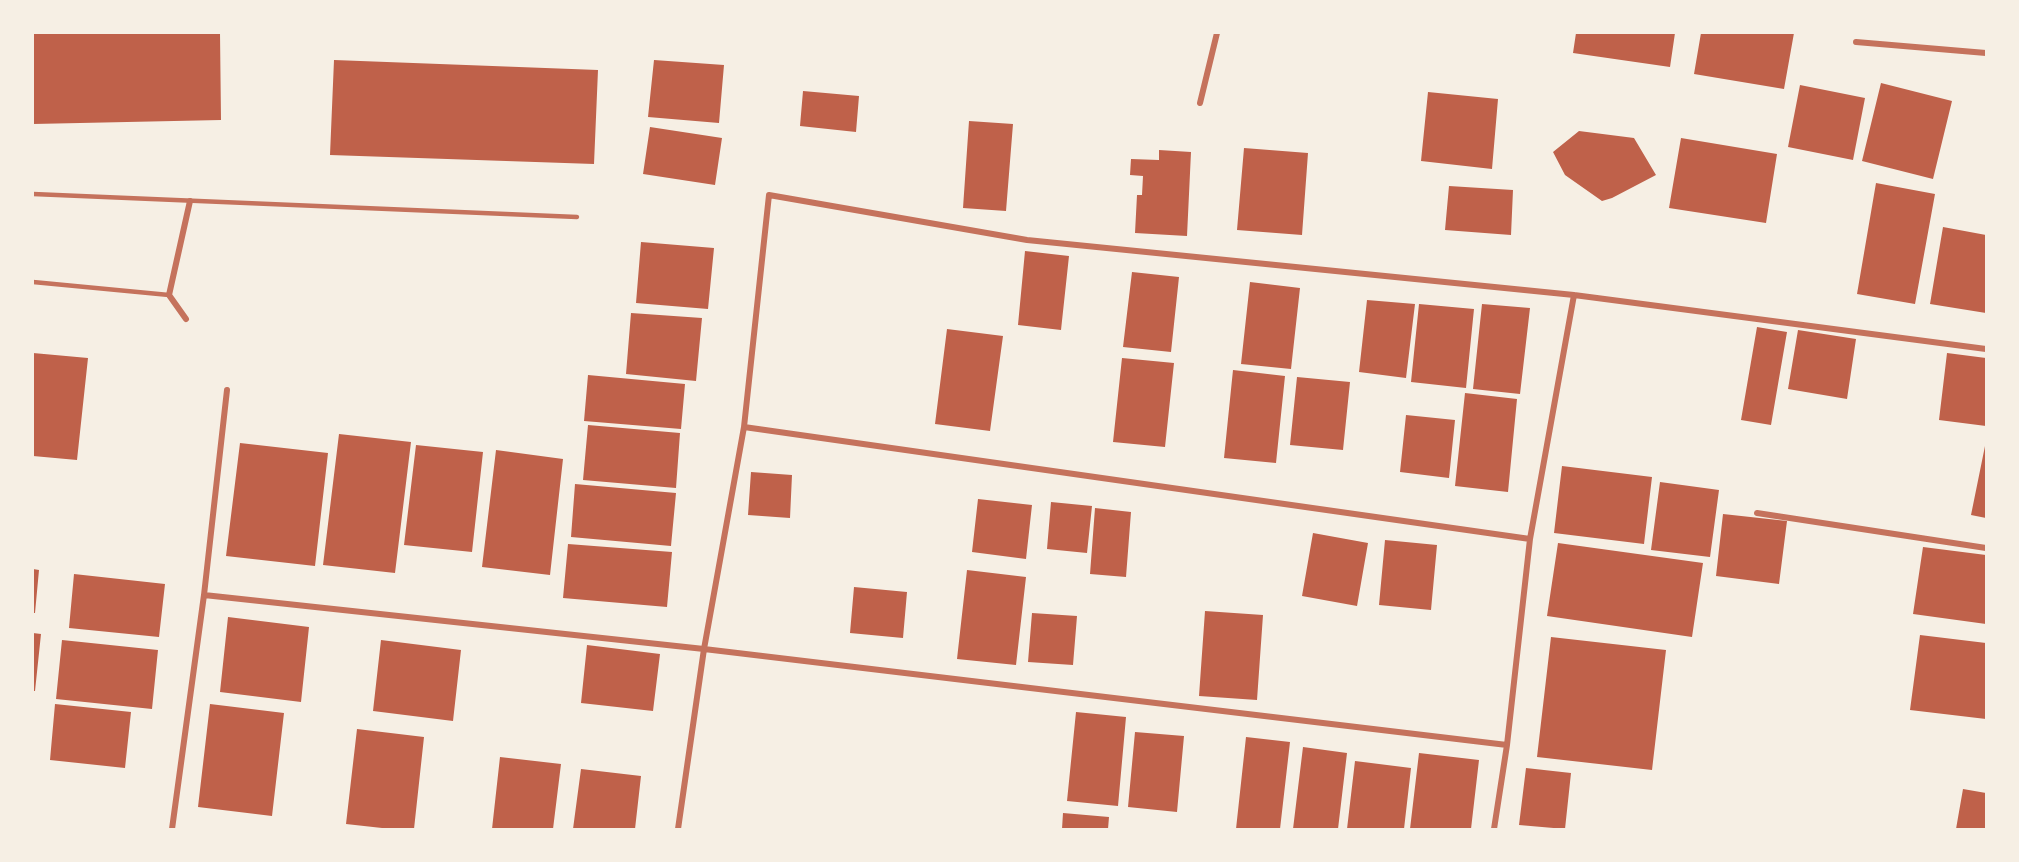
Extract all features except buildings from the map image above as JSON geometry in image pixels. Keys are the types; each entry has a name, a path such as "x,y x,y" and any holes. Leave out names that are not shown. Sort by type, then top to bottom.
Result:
{"street":[{"path":"1200,103 1217,33"},
{"path":"1856,42 1986,53"},
{"path":"678,829 704,649 744,427 769,195 1027,240 1574,295 1986,349"},
{"path":"186,320 169,295 190,201"},
{"path":"1494,829 1507,745 1530,539 1574,295"},
{"path":"172,829 204,595 227,390"},
{"path":"744,427 1530,539"},
{"path":"1757,513 1986,548"},
{"path":"204,595 704,649 1507,745"}],"lane":[{"path":"33,194 577,217"},
{"path":"33,282 169,295"}]}
